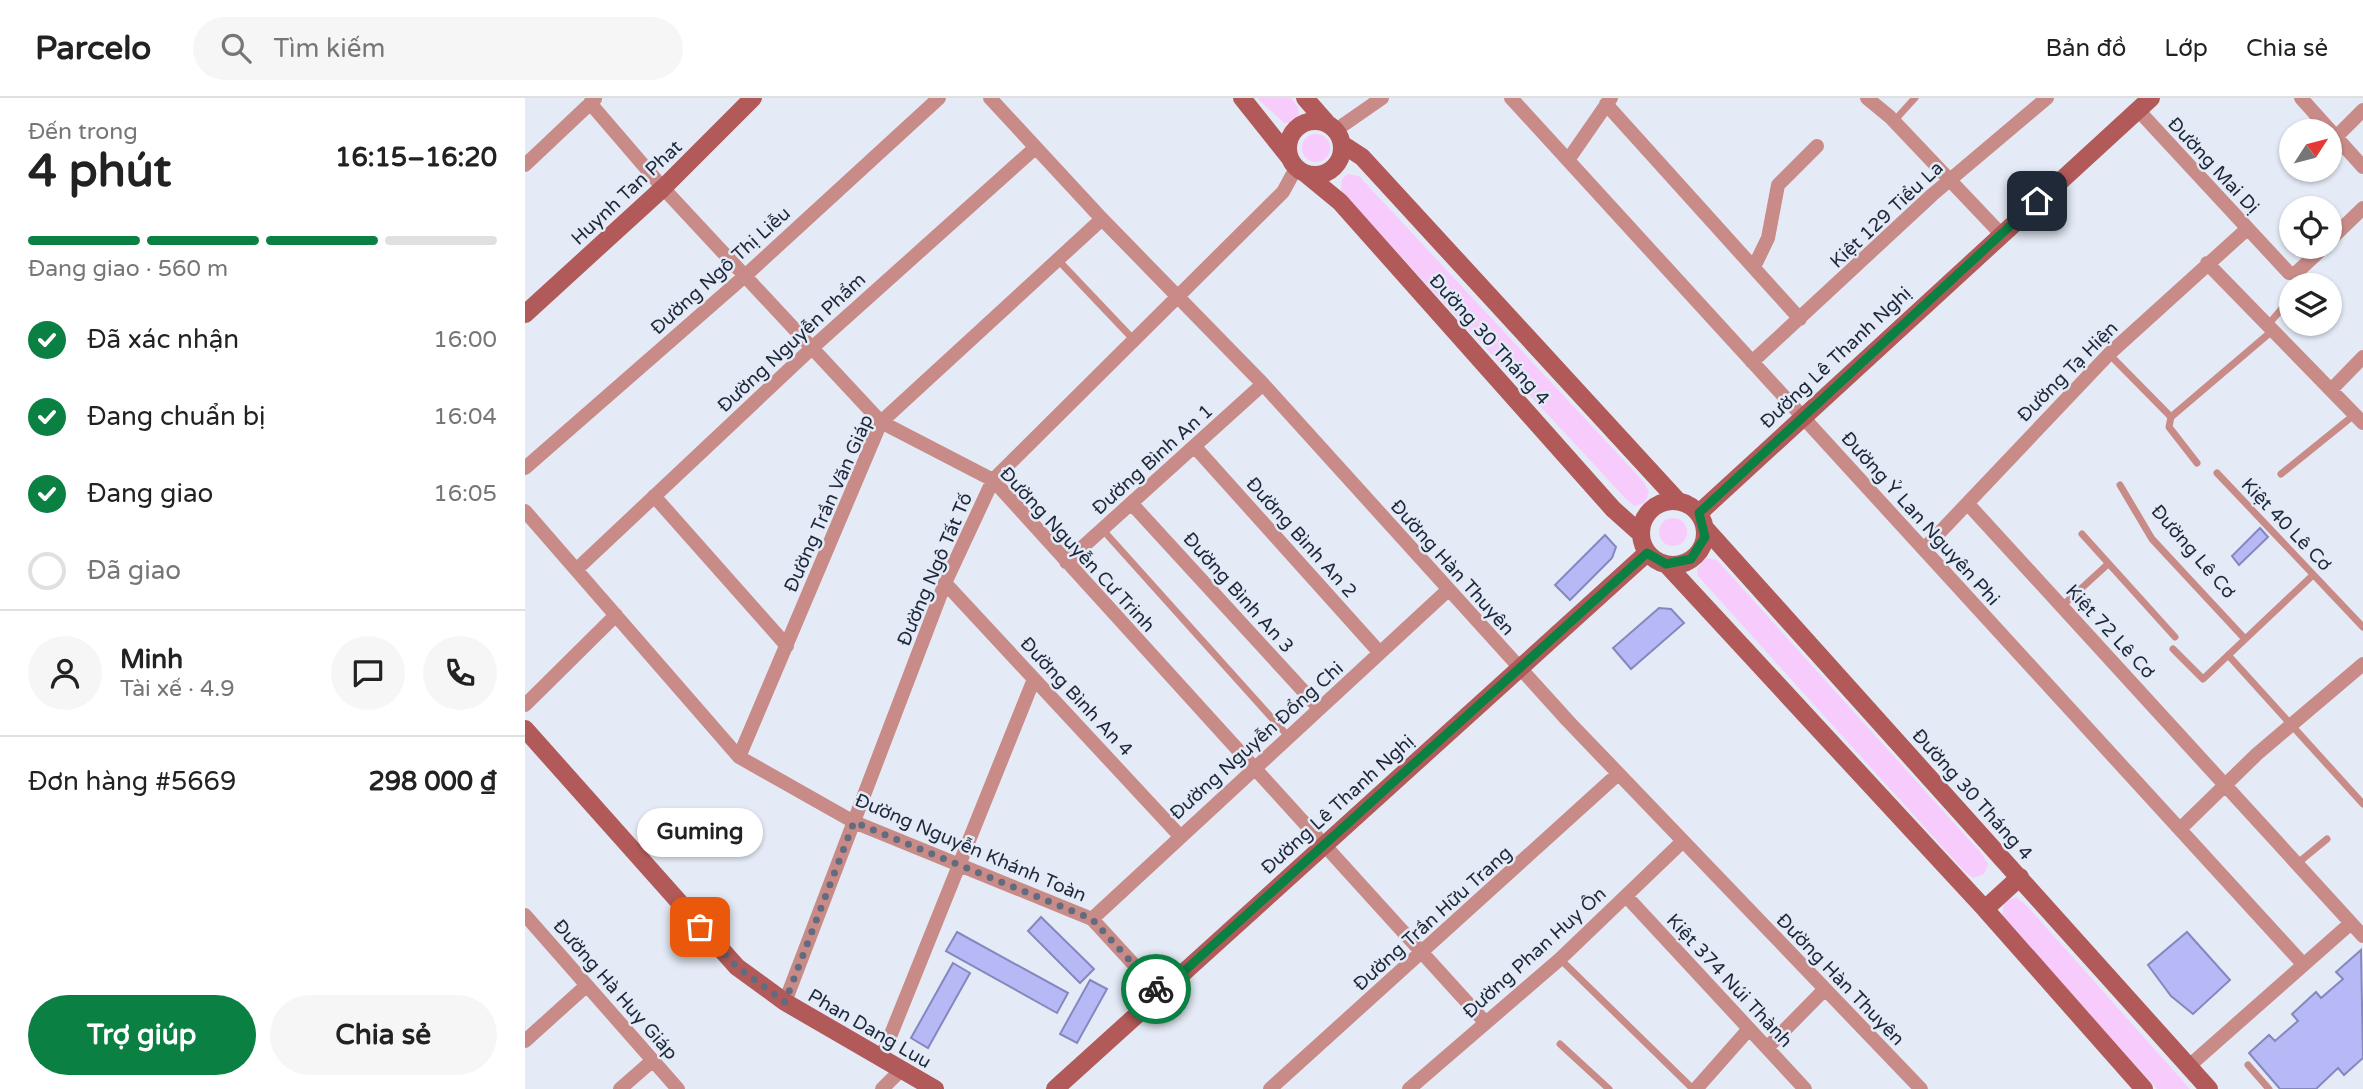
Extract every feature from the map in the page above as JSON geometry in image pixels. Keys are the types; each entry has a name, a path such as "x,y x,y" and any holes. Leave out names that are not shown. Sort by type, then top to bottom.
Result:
{"street":[{"name":"Huynh Tan Phat","path":"525,314 663,188 753,98"},
{"name":"Đường Ngô Thị Liễu","path":"525,468 745,275 939,98"},
{"name":"Đường Hàn Thuyên","path":"990,98 1102,219 1263,384 1618,774 1921,1089"},
{"name":"Đường 30 Tháng 4","path":"1241,98 1297,166 1340,202 1613,509 1641,534"},
{"name":"Đường 30 Tháng 4","path":"1305,98 1678,501"},
{"path":"1335,132 1382,98"},
{"path":"1867,98 1894,121 2001,234"},
{"name":"Kiệt 129 Tiểu La","path":"1752,362 1950,180 2047,98"},
{"path":"2301,98 2320,119"},
{"name":"Đường Ỷ Lan Nguyên Phi","path":"1513,99 2302,964"},
{"name":"Đường Nguyễn Cư Trinh","path":"593,101 663,188 881,422 993,480 1485,1022"},
{"path":"525,165 593,101"},
{"path":"1569,160 1608,101 1800,319"},
{"name":"Đường Mai Dị","path":"2144,104 2247,229 2289,273"},
{"name":"Đường Lê Thanh Nghị","path":"1702,521 1802,416 2144,104"},
{"path":"2342,131 2363,110"},
{"path":"1317,120 1335,132 1339,162 1332,169 1324,174 1297,166 1289,139 1299,125 1317,120"},
{"path":"2342,144 2363,167"},
{"path":"1754,267 1768,238 1778,185 1817,146"},
{"name":"Đường Nguyễn Phẩm","path":"577,569 813,347 1035,148"},
{"name":"Đường Ngô Tất Tố","path":"785,1002 945,583 993,480 1283,192 1297,166"},
{"path":"2342,228 2363,208"},
{"name":"Đường Trần Văn Giáp","path":"739,758 881,422 1102,219"},
{"name":"Đường Tạ Hiện","path":"1924,549 2109,354 2247,229"},
{"name":"Đường Mai Dị","path":"2301,273 2314,259"},
{"path":"2207,263 2358,419"},
{"path":"2331,390 2363,357"},
{"name":"Đường Bình An 1","path":"1066,562 1263,384"},
{"name":"Đường Bình An 2","path":"1195,447 1380,653"},
{"path":"654,496 787,646"},
{"path":"1666,564 1691,559 1702,546 1702,521 1678,501 1668,500 1651,508 1641,524 1647,553 1666,564 1985,909 2144,1089"},
{"name":"Đường Bình An 3","path":"1131,503 1319,708"},
{"name":"Kiệt 72 Lê Cơ","path":"1968,504 2299,862 2363,936"},
{"name":"Đường Nguyễn Khánh Toàn","path":"525,511 739,758 854,822 1092,919 1160,993"},
{"name":"Đường 30 Tháng 4","path":"1702,521 2209,1089"},
{"name":"Đường Lê Thanh Nghị","path":"1055,1089 1647,553"},
{"name":"Đường Bình An 4","path":"945,583 1180,836"},
{"name":"Đường Nguyễn Đổng Chi","path":"1092,919 1448,590"},
{"path":"525,705 616,615"},
{"path":"2180,829 2226,783 2363,664"},
{"path":"881,1059 1034,679"},
{"name":"Phan Dang Luu","path":"525,729 737,967 785,1002 935,1089"},
{"name":"Đường Trần Hữu Trang","path":"1270,1089 1618,774"},
{"name":"Đường Phan Huy Ôn","path":"1409,1089 1560,959 1682,842"},
{"path":"1985,909 2020,877"},
{"name":"Kiệt 374 Núi Thành","path":"1626,897 1805,1089"},
{"name":"Đường Hà Huy Giáp","path":"525,915 678,1089"},
{"path":"2189,1066 2351,923"},
{"path":"525,1041 586,986"},
{"path":"1767,1048 1824,990"},
{"path":"1695,1089 1749,1029"},
{"path":"620,1089 652,1060"},
{"path":"882,1089 900,1071"}],"lane":[{"path":"1894,121 1915,98"},
{"path":"1058,260 1133,339"},
{"path":"2197,463 2169,427 2171,417 2269,329 2279,315"},
{"path":"2109,354 2171,417"},
{"path":"2281,474 2358,419"},
{"name":"Kiệt 40 Lê Cơ","path":"2217,473 2363,627"},
{"name":"Đường Lê Cơ","path":"2120,485 2153,539 2245,639"},
{"path":"1102,530 1288,736"},
{"path":"2082,534 2175,637"},
{"path":"2063,607 2108,564"},
{"path":"2173,649 2203,679 2313,575"},
{"path":"2228,655 2363,804"},
{"path":"2299,862 2327,839"},
{"path":"1560,959 1695,1089"},
{"path":"1560,1044 1609,1089"},
{"path":"2248,1065 2269,1089"}],"shaded area":[{"path":"1257,98 1291,98 1298,107 1299,116 1290,123 1284,123"},
{"path":"1316,134 1326,138 1330,148 1326,158 1316,162 1306,158 1302,148 1306,138"},
{"path":"1348,174 1359,176 1643,481 1649,492 1645,503 1634,506 1627,500 1341,192 1342,179"},
{"path":"1673,518 1683,522 1687,532 1683,542 1673,546 1663,542 1659,532 1663,522"},
{"path":"1706,558 1717,560 1981,853 1988,864 1984,874 1973,878 1965,872 1698,576 1697,569"},
{"path":"2016,897 2028,907 2190,1089 2157,1089 2002,916 2004,902"}],"building":[{"path":"2260,528 2268,537 2239,565 2232,556"},
{"path":"1605,535 1616,547 1612,558 1570,600 1555,585"},
{"path":"1659,608 1671,609 1684,623 1631,669 1613,648"},
{"path":"1041,917 1094,969 1080,983 1028,931"},
{"path":"957,932 1068,993 1057,1013 946,951"},
{"path":"2187,932 2230,980 2193,1014 2171,996 2148,965"},
{"path":"2361,950 2363,1058 2344,1075 2338,1068 2316,1089 2280,1089 2249,1053 2269,1035 2275,1041 2298,1021 2292,1014 2316,992 2321,998 2343,979 2336,972"},
{"path":"953,963 970,973 928,1048 911,1038"},
{"path":"1090,980 1107,989 1077,1043 1060,1034"}],"way so far":[{"path":"700,927 737,967 785,1002 854,822 1092,919 1156,989"}],"place":[{"name":"Guming","path":"700,927"}],"route":[{"path":"1156,989 1160,993 1647,553 1659,562 1675,565 1698,553 1705,537 1705,528 1699,513 1822,396 2037,201"}]}
